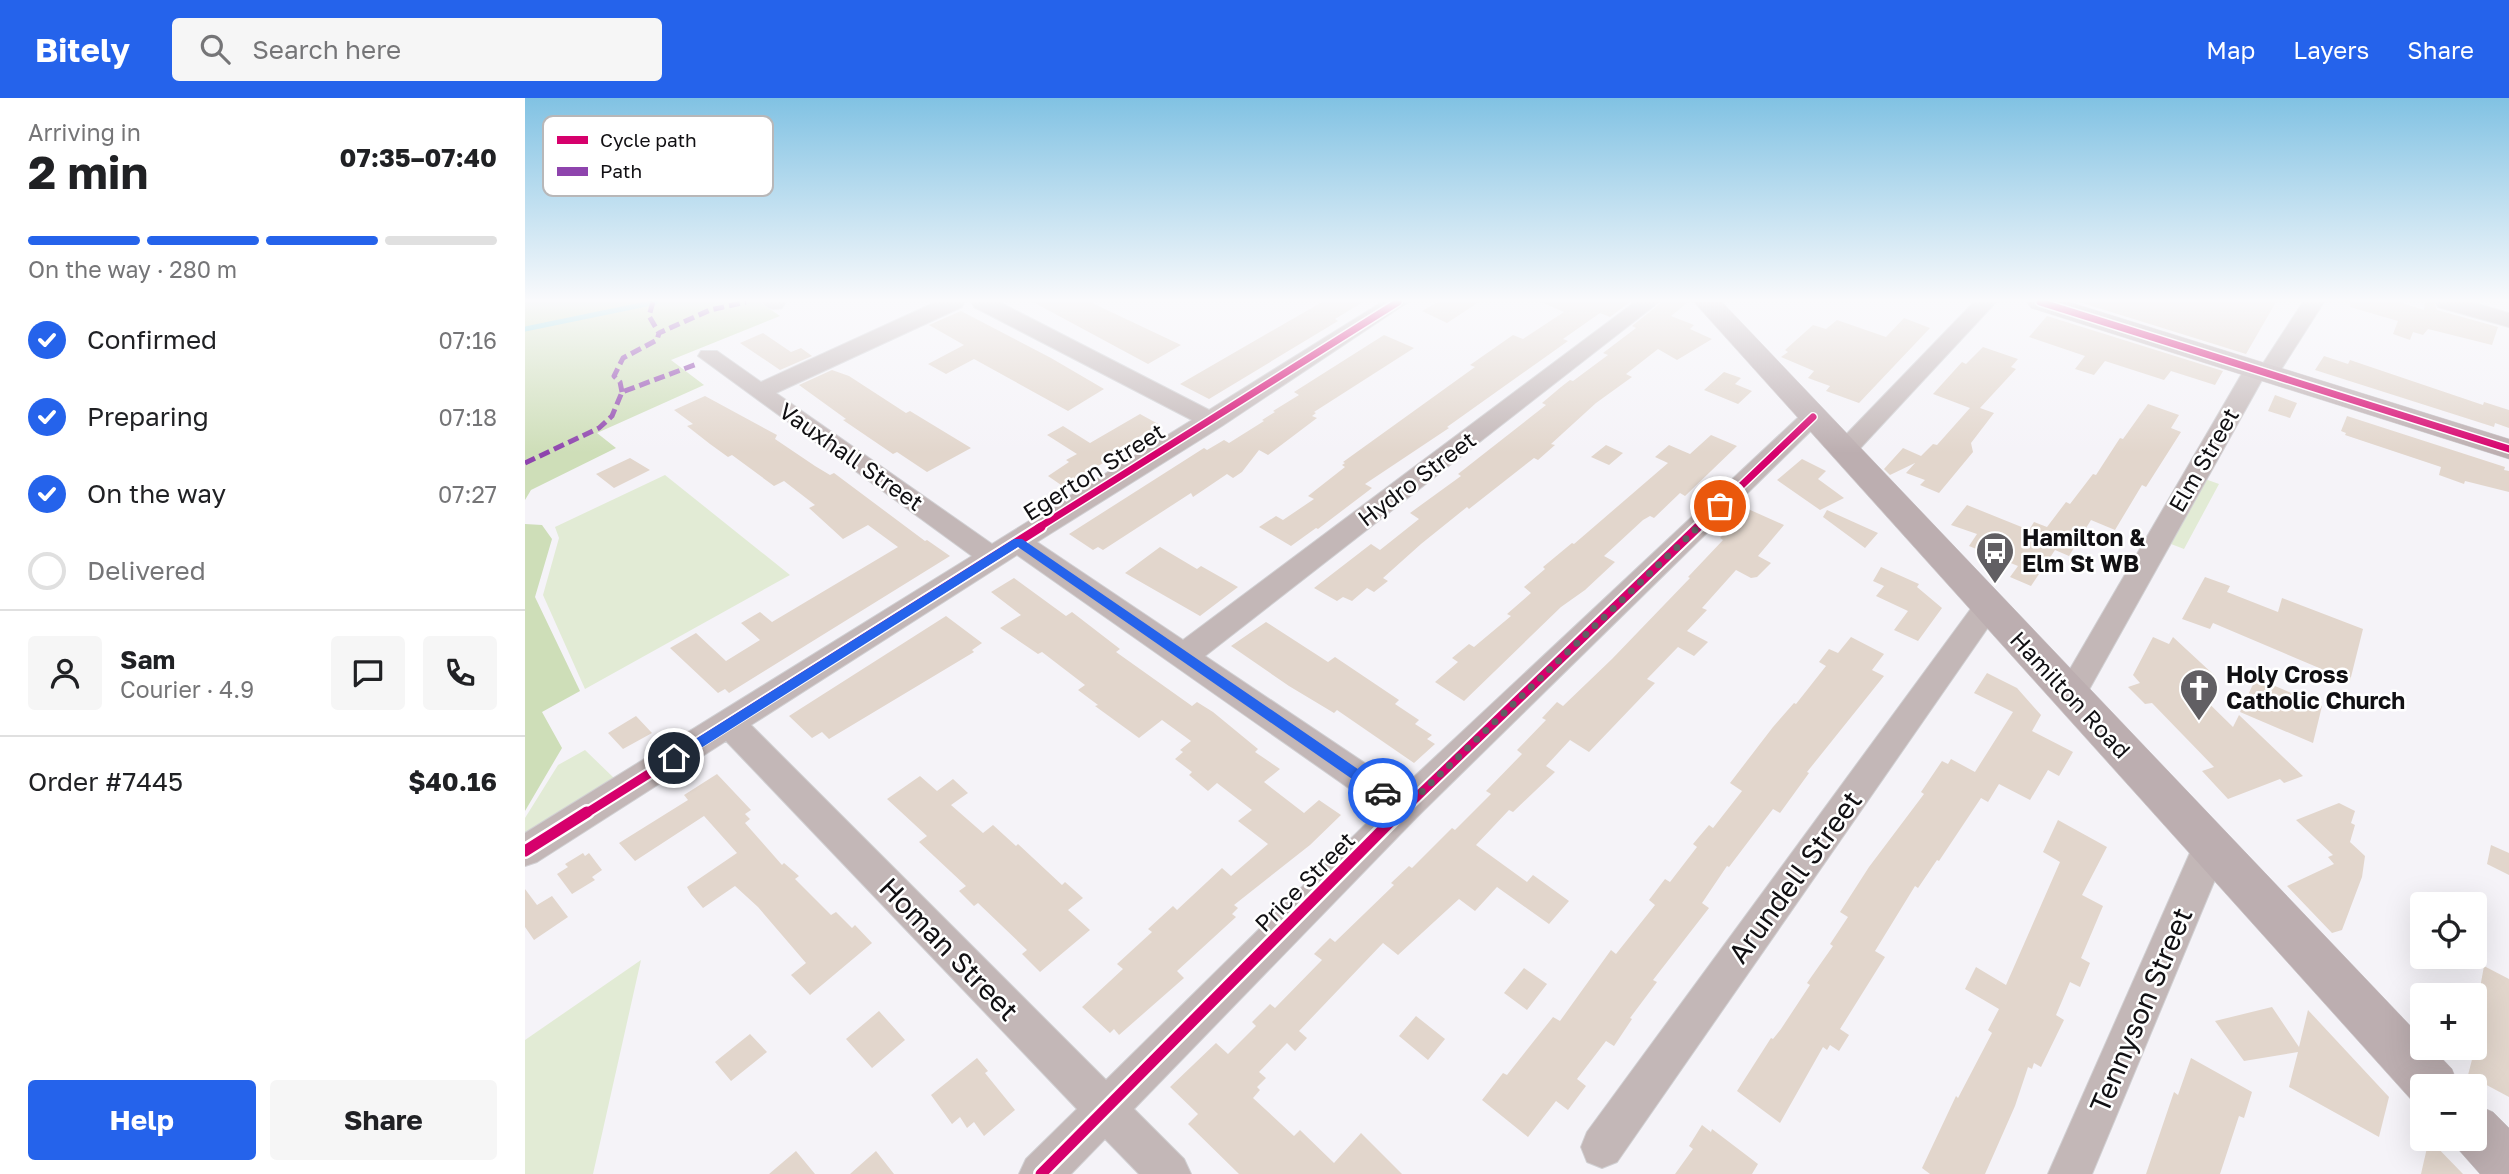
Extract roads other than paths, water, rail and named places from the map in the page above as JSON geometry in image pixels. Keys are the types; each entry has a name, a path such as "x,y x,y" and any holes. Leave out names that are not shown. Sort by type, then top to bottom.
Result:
{"main road":[{"name":"Hamilton Road","path":"1754,352 2422,1074"},
{"path":"2200,352 2509,449"},
{"path":"2487,1143 2509,1166"}],"street":[{"path":"759,392 845,352"},
{"path":"1079,352 1213,421"},
{"name":"Egerton Street","path":"525,851 1320,352"},
{"name":"Hydro Street","path":"1185,655 1583,352"},
{"path":"1844,451 1938,352"},
{"name":"Elm Street","path":"2070,696 2262,372 2276,352"},
{"name":"Vauxhall Street","path":"709,356 759,392 1005,550 1185,655 1405,808"},
{"name":"Price Street","path":"1041,1174 1405,808 1813,416"},
{"name":"Arundell Street","path":"1602,1147 1989,606"},
{"name":"Homan Street","path":"729,724 1169,1174"},
{"name":"Tennyson Street","path":"2070,1174 2211,846"}],"place":[{"name":"Hamilton & Elm St WB","path":"1995,585"},
{"name":"Holy Cross Catholic Church","path":"2199,722"}]}
